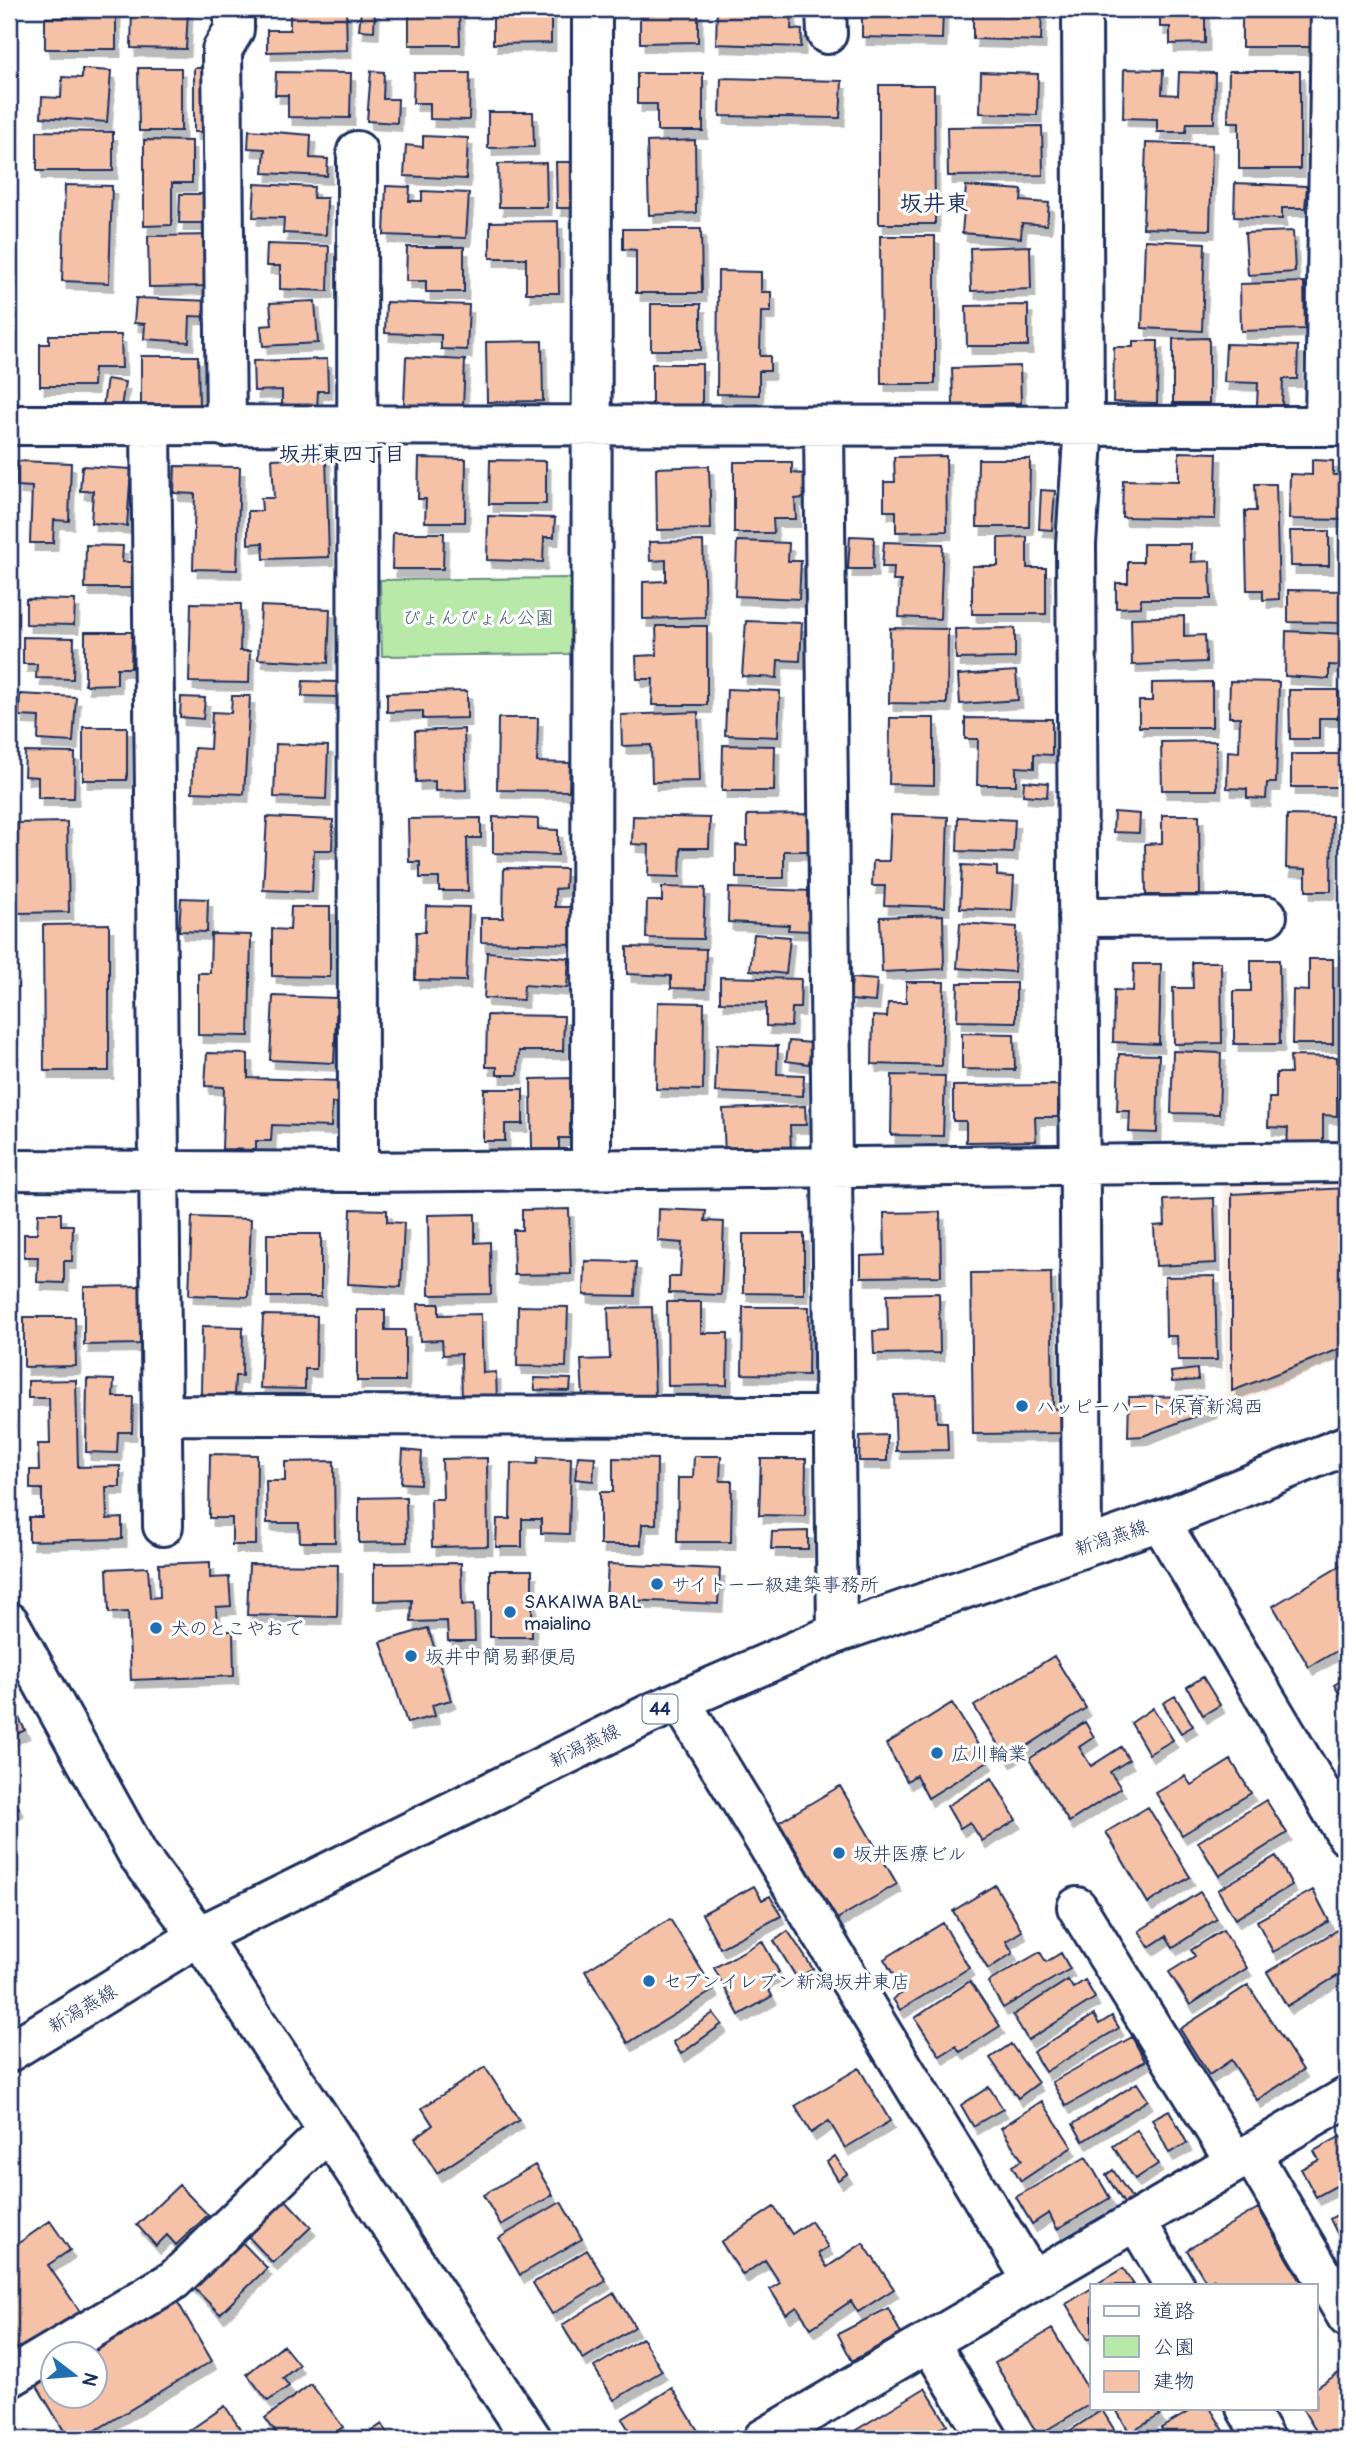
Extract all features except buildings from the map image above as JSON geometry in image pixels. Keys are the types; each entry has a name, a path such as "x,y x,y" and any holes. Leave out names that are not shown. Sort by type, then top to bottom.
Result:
{"street":[{"path":"226,427 222,50 234,30 234,9"},
{"path":"591,1169 592,9"},
{"path":"1082,9 1084,426 1076,544 1082,1546"},
{"path":"9,425 1336,426 1339,66 1331,9"},
{"path":"357,152 358,1172"},
{"path":"151,426 158,1172 164,1415 163,1526"},
{"path":"824,426 837,1633"},
{"path":"1079,917 1267,916"},
{"path":"9,1170 358,1172 1347,1162"},
{"path":"164,1415 835,1416"},
{"name":"新潟燕線","path":"9,2052 199,1936 446,1812 680,1701 837,1633 1160,1521 1347,1445"},
{"path":"1160,1521 1347,1836"},
{"path":"9,1622 138,1855 199,1936 531,2439"},
{"path":"680,1701 1033,2281"},
{"path":"1077,1907 1347,2317"},
{"path":"763,2439 1347,2097"},
{"path":"9,2378 174,2280 328,2131"},
{"path":"1136,2221 1173,2284"},
{"path":"929,2342 988,2439"},
{"path":"1247,2410 1264,2439"}],"shaded area":[{"path":"1347,1178 1347,1358 1226,1407 1224,1180"}],"green space":[{"name":"ぴょんぴょん公園","path":"574,578 574,654 382,656 380,580"}],"place":[{"name":"ハッピーハート保育新潟西","path":"1022,1406"},
{"name":"サイトー一級建築事務所","path":"657,1584"},
{"name":"SAKAIWA BAL maialino","path":"510,1612"},
{"name":"犬のとこやおで","path":"156,1628"},
{"name":"坂井中簡易郵便局","path":"411,1656"},
{"name":"広川輪業","path":"937,1753"},
{"name":"坂井医療ビル","path":"839,1853"},
{"name":"セブンイレブン新潟坂井東店","path":"649,1981"}],"district":[{"name":"坂井東","path":"934,203"},
{"name":"坂井東四丁目","path":"342,454"}]}
